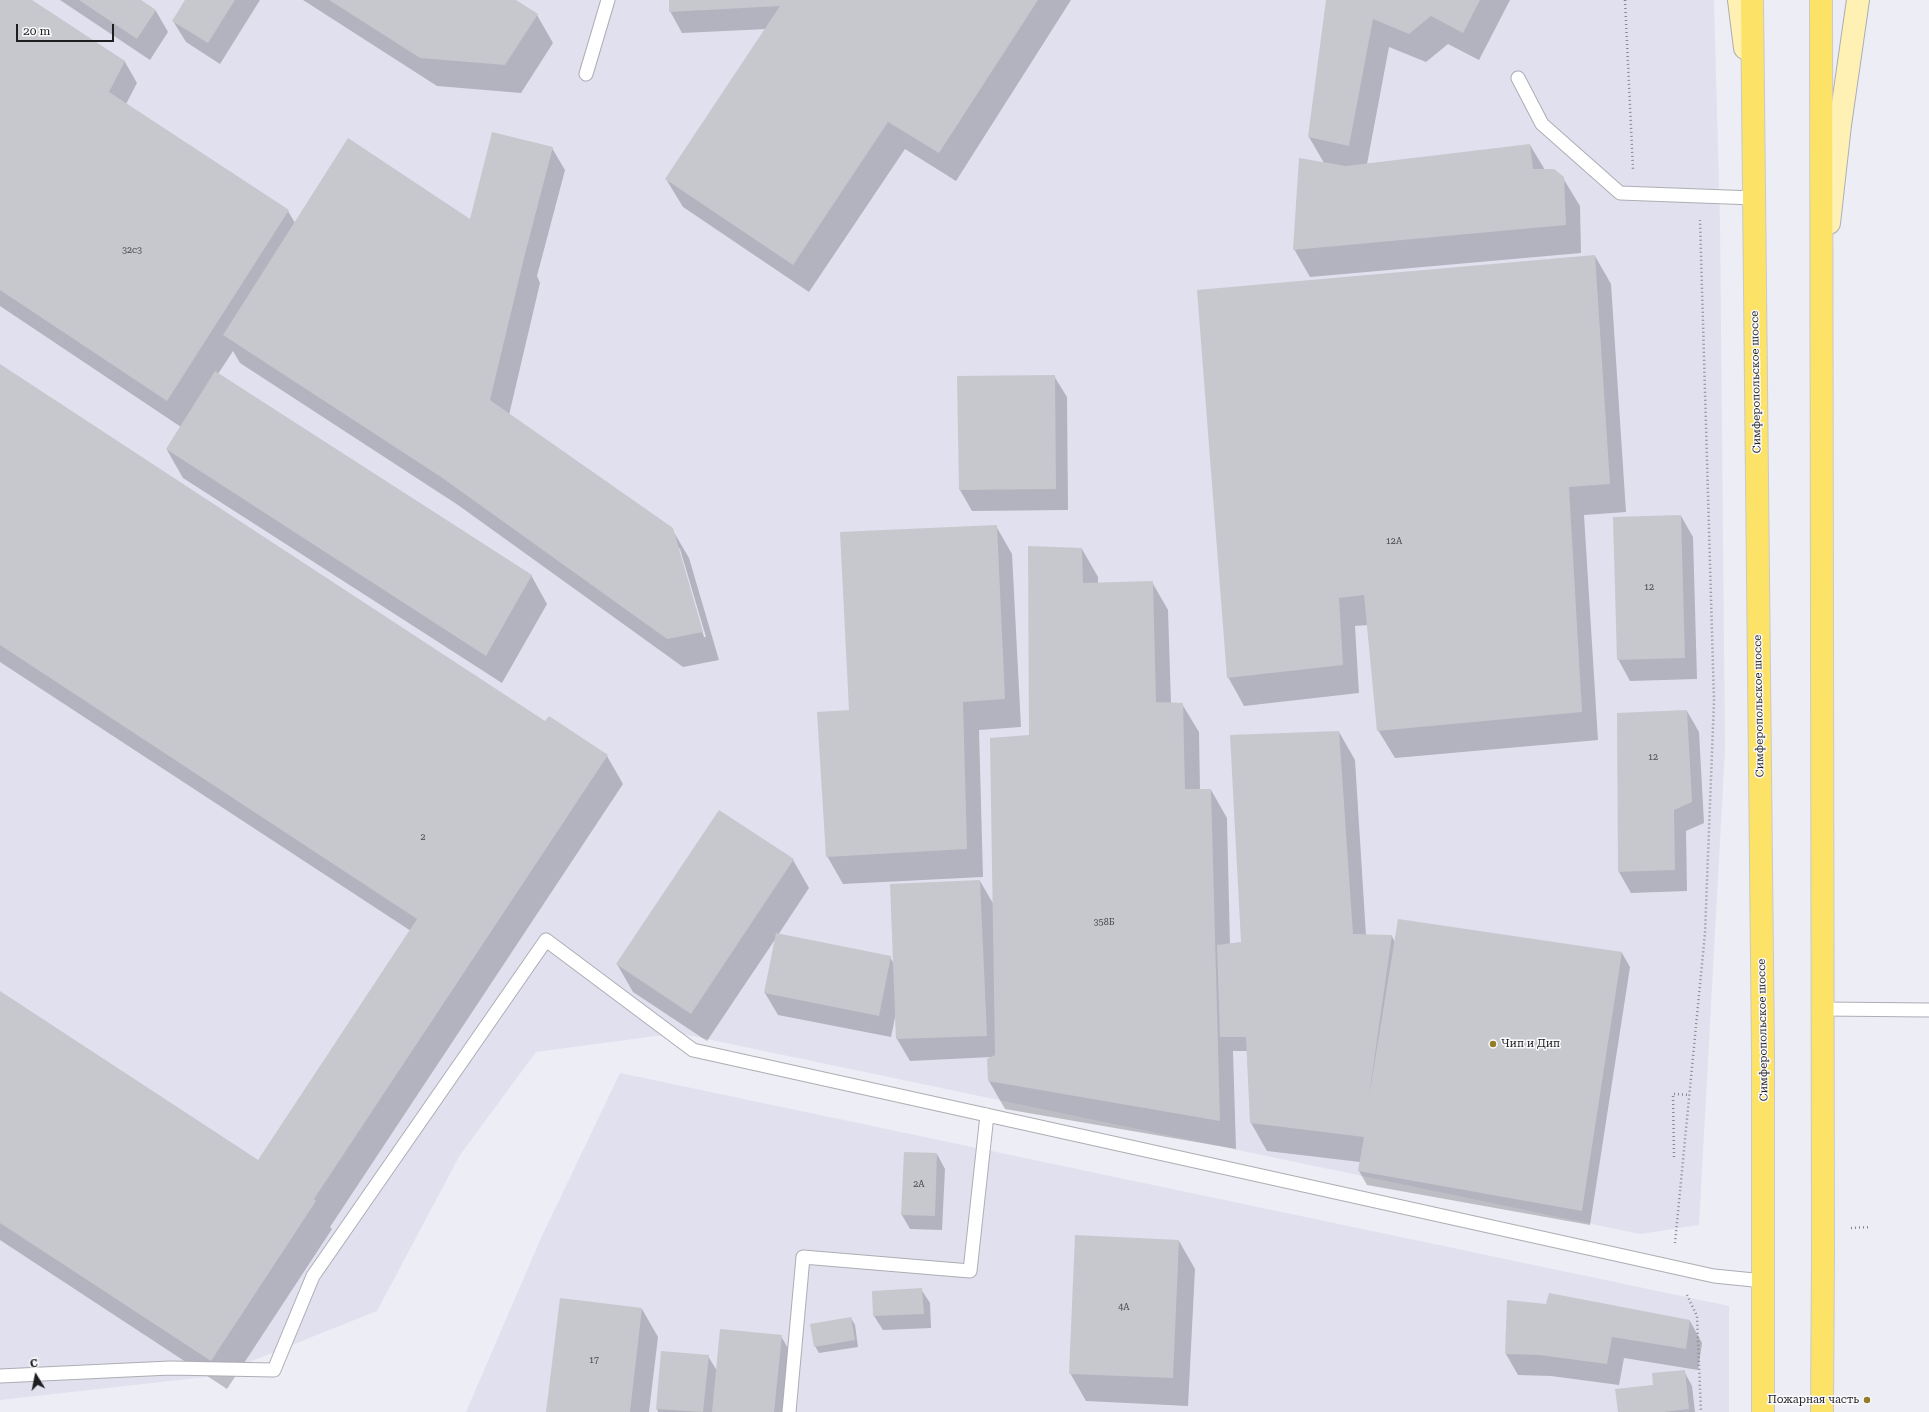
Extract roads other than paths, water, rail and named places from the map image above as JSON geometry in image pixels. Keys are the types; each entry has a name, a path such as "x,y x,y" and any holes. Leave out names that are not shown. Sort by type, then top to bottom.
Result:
{"main road":[{"path":"1739,0 1752,99"},
{"name":"Симферопольское шоссе","path":"1752,0 1763,1055 1763,1412"},
{"path":"1821,0 1823,1009 1822,1412"},
{"path":"1822,285 1840,125 1858,0"}],"lane":[{"path":"586,74 608,0"},
{"path":"1518,78 1542,124 1620,193 1754,198"},
{"path":"0,1376 170,1368 274,1370 313,1276 546,940 693,1050 1714,1276 1764,1281"},
{"path":"1823,1009 1929,1010"},
{"path":"789,1412 803,1257 970,1271 987,1115"}],"place":[{"name":"Чип и Дип","path":"1493,1044"},
{"name":"Пожарная часть","path":"1867,1400"}]}
